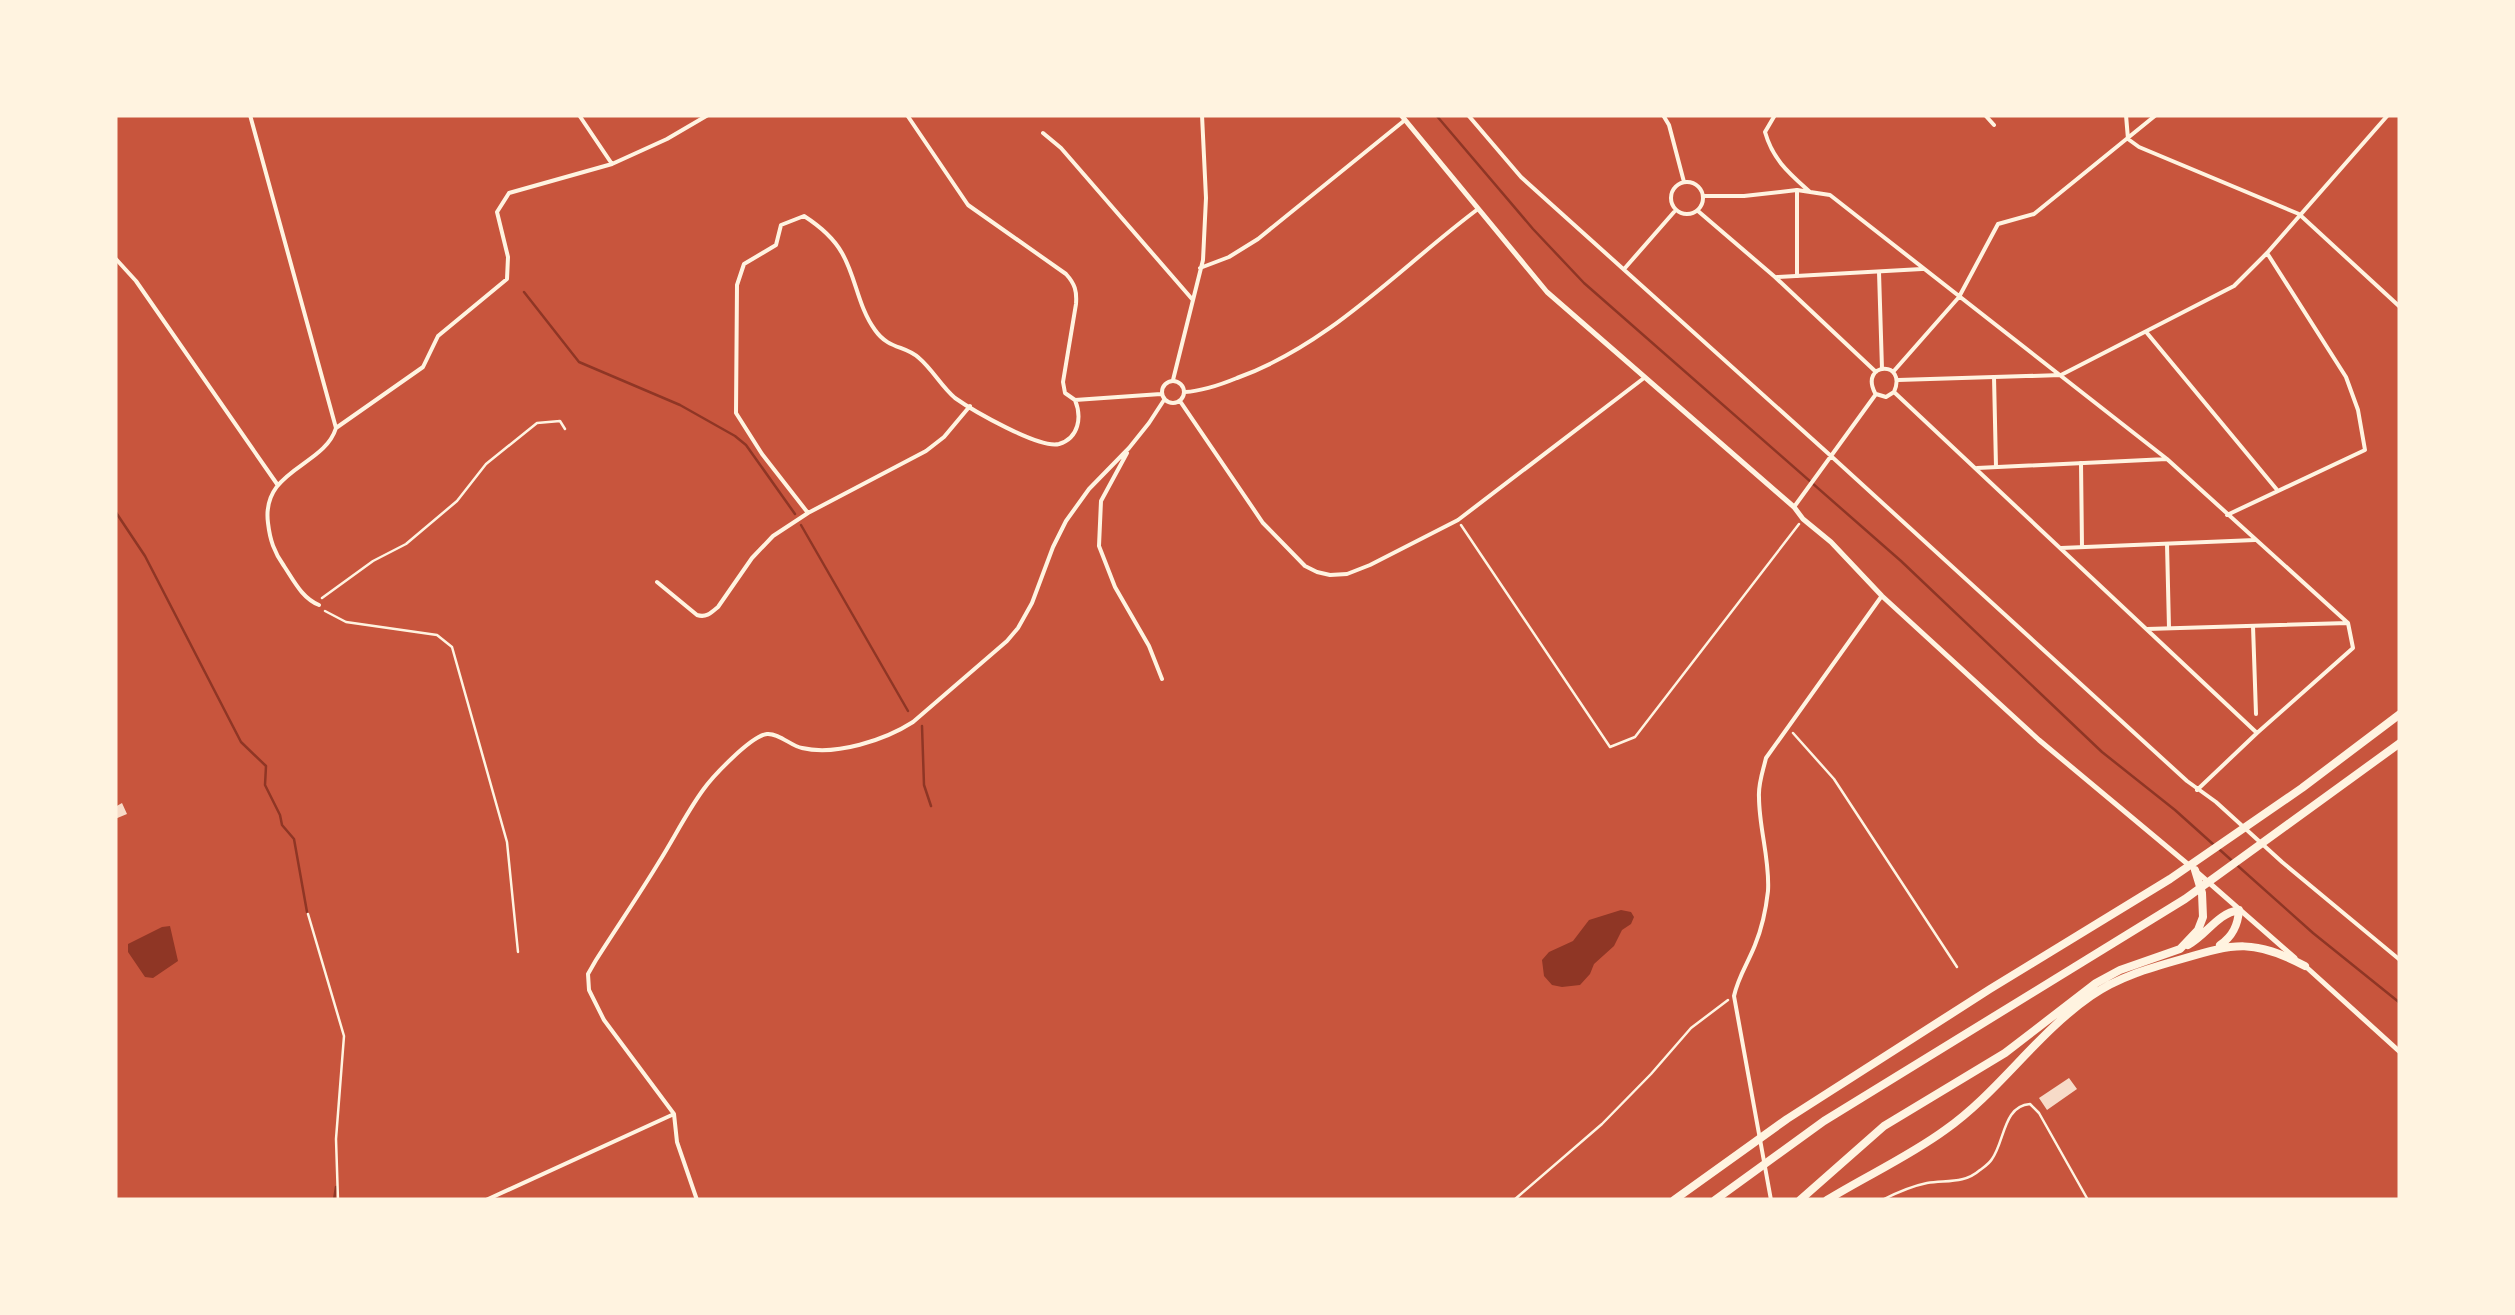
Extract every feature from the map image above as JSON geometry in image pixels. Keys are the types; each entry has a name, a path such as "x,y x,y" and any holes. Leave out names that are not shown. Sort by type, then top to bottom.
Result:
{"highway":[{"path":"1674,1200 1786,1119 2170,878 2302,788 2400,714"},
{"path":"1715,1200 1791,1144 1904,1070 2184,899 2400,743"},
{"path":"2180,949 2198,930 2203,917 2195,870"},
{"path":"1800,1200 1884,1126 2006,1053 2096,983 2120,970 2180,949 2198,939 2219,916 2239,910 2232,933 2216,948"},
{"path":"1827,1200 1946,1130 2093,994 2134,974 2216,948 2255,946 2305,966"}],"street":[{"path":"250,115 336,428"},
{"path":"579,115 612,164"},
{"path":"319,605 306,600 276,555 270,538 266,511 277,484 332,439 336,428 423,367 438,336 508,279 508,257 497,212 509,193 612,164 708,115"},
{"path":"808,512 762,454 736,413 737,285 744,264 776,245 781,225 804,216 821,227 842,253 874,330 885,342 923,360 938,382 956,398 1043,444 1071,438 1079,422 1080,410 1065,393 1063,382 1076,304 1074,282 968,205 908,115"},
{"path":"1162,679 1115,587 1100,546 1101,501 1129,448 1163,397 1166,384 1173,380 1200,268 1206,198 1202,115"},
{"path":"1468,115 1521,176 2197,790 2400,960"},
{"path":"1664,115 1684,182"},
{"path":"1775,115 1766,132 1770,151 1810,192"},
{"path":"1984,115 1994,125"},
{"path":"2126,115 2128,139 2139,147 2299,214 2400,307"},
{"path":"1892,372 1959,297 1998,224 2034,214 2156,115"},
{"path":"1898,380 2060,375 2234,286 2388,115"},
{"path":"1200,268 1258,240 1403,118 1548,292 1794,507 1882,596 2039,740 2195,870 2400,1052"},
{"path":"1043,134 1061,148 1192,299"},
{"path":"1698,211 1686,214 1676,210 1671,194 1677,185 1692,182 1704,196"},
{"path":"1704,196 1797,190 1830,196 2166,459 2348,623 2353,648 2197,790"},
{"path":"1797,190 1797,276"},
{"path":"1698,211 1704,196"},
{"path":"1185,392 1261,370 1310,343 1478,209"},
{"path":"1625,268 1676,210"},
{"path":"1698,211 1879,370 1892,372 1898,380"},
{"path":"2226,516 2365,450 2358,410 2346,378 2267,253"},
{"path":"115,258 136,282 277,484"},
{"path":"1775,277 1922,270"},
{"path":"1880,272 1879,370 1870,384 1876,394 1886,396 1894,392 1898,380"},
{"path":"2147,333 2278,491"},
{"path":"1994,376 1996,467"},
{"path":"1180,401 1263,523 1305,566 1330,575 1347,574 1370,565 1458,520 1644,378"},
{"path":"1173,380 1182,384 1185,392 1180,401"},
{"path":"1894,392 2257,733"},
{"path":"1794,507 1876,394"},
{"path":"1075,400 1163,397 1169,402 1180,401"},
{"path":"658,582 697,615 709,614 765,543 808,512 926,451 944,437 970,406"},
{"path":"696,1200 677,1142 674,1114 604,1020 588,990 587,981 596,960 704,789 734,757 765,734 804,749 874,741 913,722 1007,641 1032,602 1066,522 1090,489 1129,448"},
{"path":"1977,468 2166,459"},
{"path":"2081,463 2082,547"},
{"path":"2062,548 2255,540"},
{"path":"2167,544 2169,628"},
{"path":"1771,1200 1734,996 1756,944 1768,892 1758,798 1760,778 1766,758 1882,596"},
{"path":"2147,629 2348,623"},
{"path":"2253,626 2256,714"},
{"path":"486,1200 674,1114"}],"path":[{"path":"518,952 507,842 452,647 436,635 346,622 320,609 318,600 373,561 406,544 457,501 486,464 537,423 560,421 564,429"},
{"path":"1458,520 1610,746 1635,738 1803,518"},
{"path":"1789,728 1834,779 1957,967"},
{"path":"308,914 344,1036 336,1138 338,1200"},
{"path":"1514,1200 1602,1124 1691,1028 1734,996"},
{"path":"1882,1200 1898,1192 1976,1174 1992,1159 2008,1119 2023,1104 2030,1104 2039,1113 2088,1200"}],"shaded area":[{"path":"1621,910 1631,912 1631,924 1622,930 1614,946 1594,964 1580,985 1552,985 1544,976 1542,960 1549,952 1573,941 1589,920"},
{"path":"170,926 178,961 153,978 145,977 128,952 128,944"}],"building":[{"path":"122,803 127,814 115,819 115,807"},
{"path":"2069,1078 2077,1089 2047,1110 2039,1098"}],"waterway":[{"path":"1436,115 1584,283 1901,561 2102,752 2214,845"},
{"path":"524,292 579,362 680,405 746,445 795,514"},
{"path":"115,511 145,556 241,742 266,766 265,785 282,825 294,839 307,912"},
{"path":"801,525 908,711"},
{"path":"922,726 924,785 931,806"},
{"path":"2220,850 2313,933 2400,1003"},
{"path":"334,1200 336,1187"}]}
